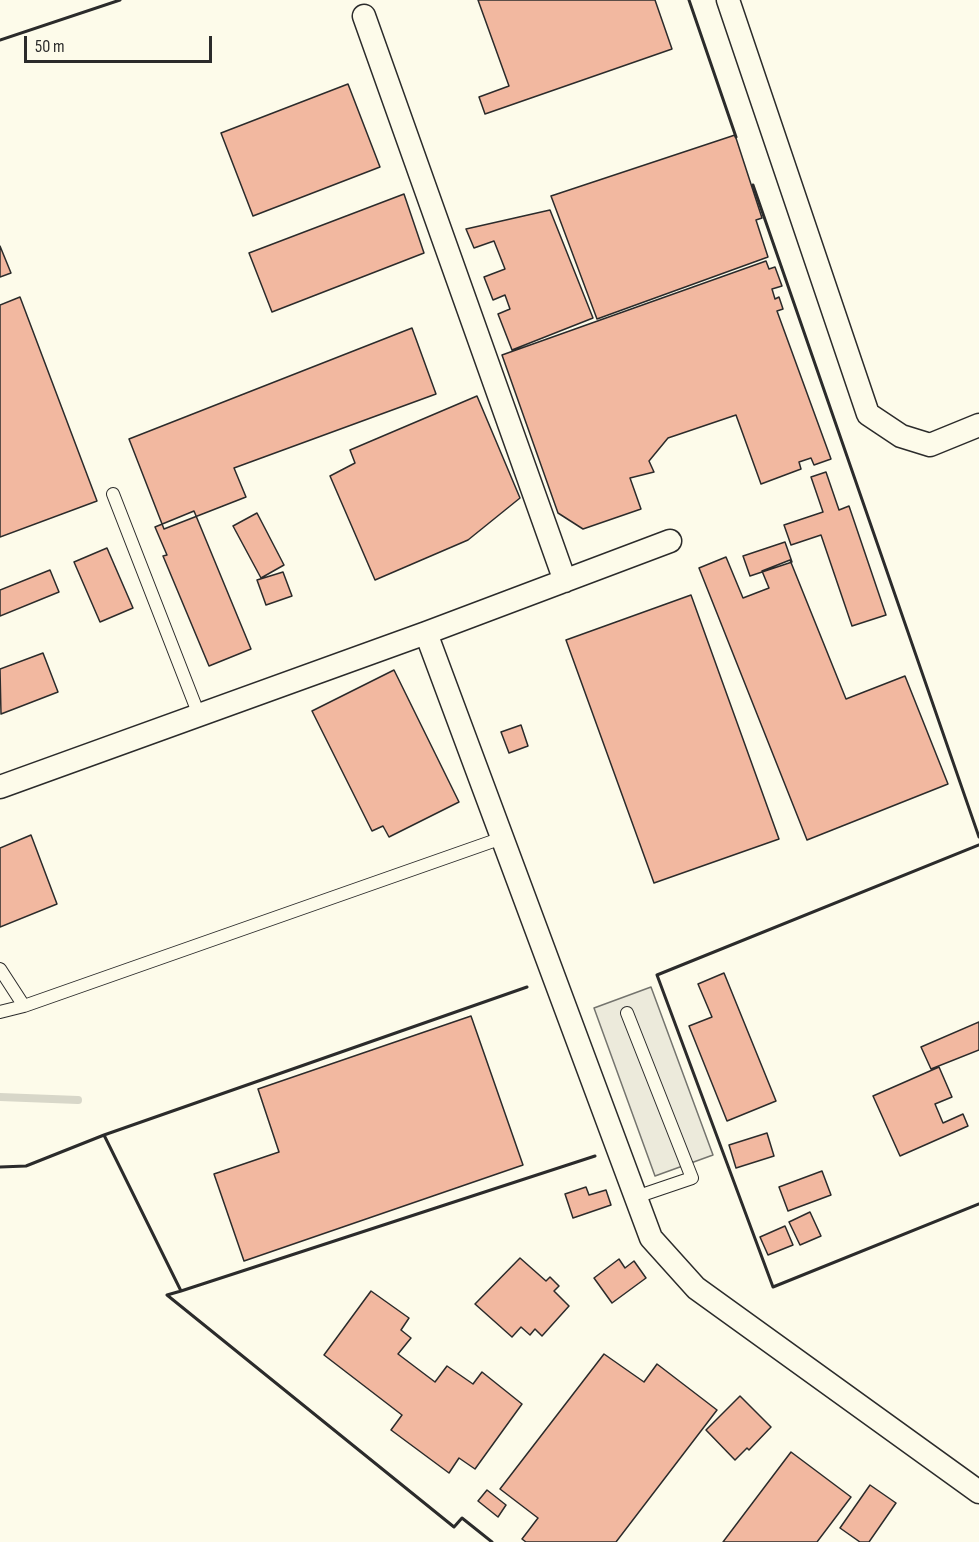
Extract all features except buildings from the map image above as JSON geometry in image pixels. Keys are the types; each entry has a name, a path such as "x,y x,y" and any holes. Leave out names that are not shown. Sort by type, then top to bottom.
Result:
{"street":[{"path":"728,0 868,414 901,436 930,445 979,425"},
{"path":"364,16 565,581"},
{"path":"0,787 426,633 670,541"},
{"path":"426,633 651,1238 696,1288 979,1492"}],"lane":[{"path":"113,494 200,715"},
{"path":"0,1012 24,1006 502,838"},
{"path":"0,969 24,1006"},
{"path":"627,1013 692,1178 636,1197"}],"shaded area":[{"path":"651,987 713,1155 655,1176 594,1008"}],"waterway":[{"path":"0,1097 78,1100"}],"wall":[{"path":"0,40 120,0"},
{"path":"689,0 736,137"},
{"path":"753,185 979,837"},
{"path":"979,845 657,975 773,1287 979,1204"},
{"path":"104,1135 527,987"},
{"path":"0,1167 26,1166 104,1135 181,1291 167,1295 454,1527 462,1518 492,1542"},
{"path":"181,1291 595,1156"}]}
